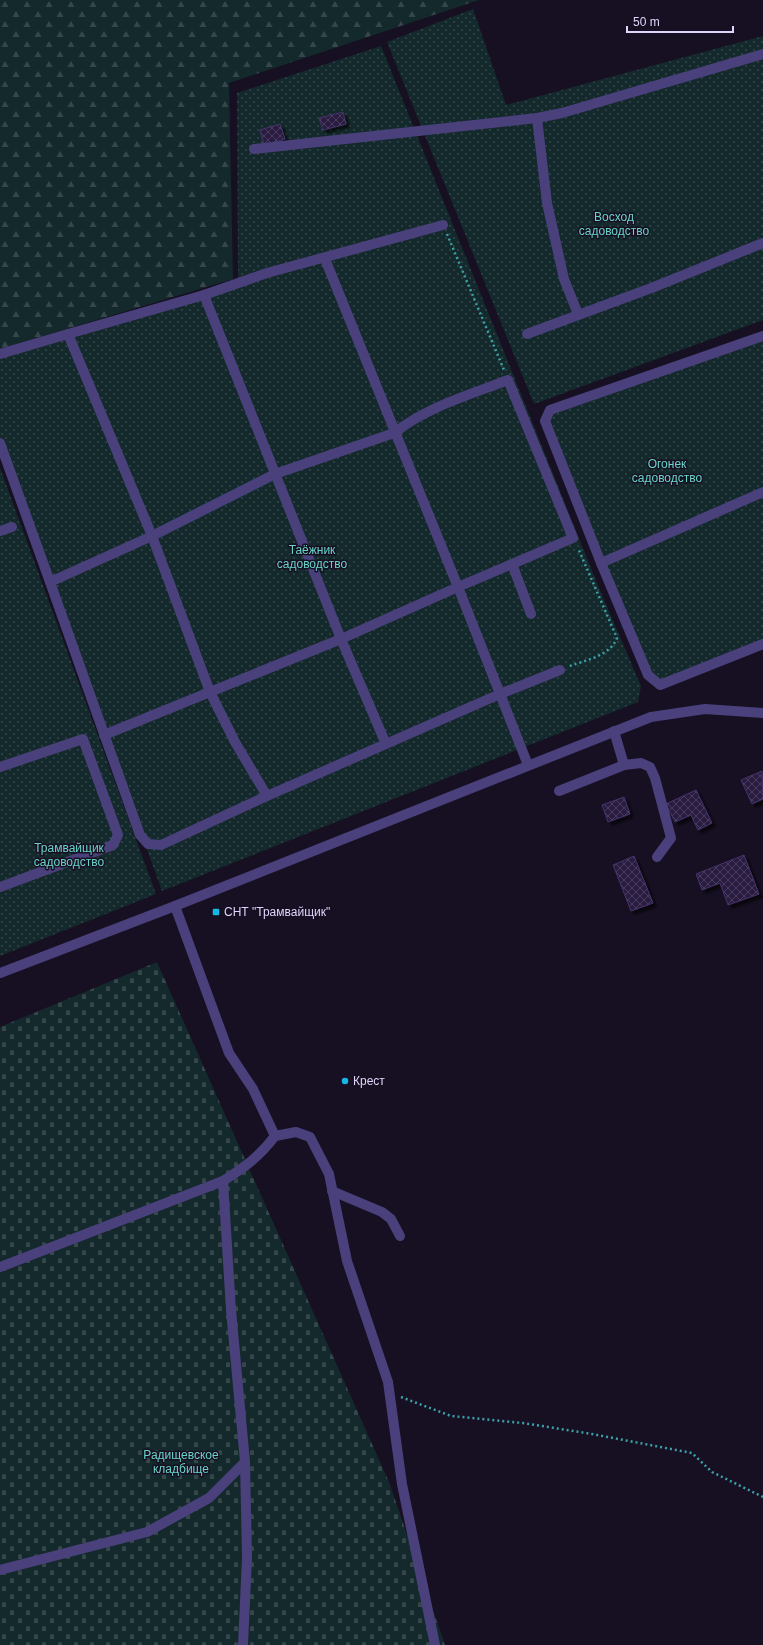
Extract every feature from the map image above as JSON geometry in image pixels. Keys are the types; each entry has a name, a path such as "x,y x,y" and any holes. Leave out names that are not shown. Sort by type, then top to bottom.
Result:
{"street":[{"path":"254,150 537,118 562,113 763,54"},
{"path":"537,118 547,203 564,279 578,314"},
{"path":"0,354 204,295 267,273 325,259 443,225"},
{"path":"526,334 654,287 763,243"},
{"path":"325,259 394,433 458,587 528,766"},
{"path":"204,295 341,639 386,744"},
{"path":"68,334 152,536 210,692 235,742 267,796"},
{"path":"763,336 550,410 545,421 601,563 648,676 660,685 763,644"},
{"path":"50,582 152,536 275,474 394,433 406,423 436,408 508,380 573,538 341,639 104,735"},
{"path":"0,443 140,835 148,844 161,845 267,796 500,694 560,670"},
{"path":"601,563 763,492"},
{"path":"0,531 12,527"},
{"path":"512,564 531,614"},
{"path":"0,973 175,906 651,717 706,709 763,713"},
{"path":"614,731 624,765"},
{"path":"0,767 83,739 118,835 113,845 0,887"},
{"path":"559,791 624,765 641,763 650,768 655,778 671,838 657,857"},
{"path":"175,906 229,1053 253,1089 275,1136"},
{"path":"0,1267 223,1181 252,1162 275,1136 296,1132 310,1137 329,1174 332,1191 339,1214 347,1261 388,1382 402,1484 435,1645"},
{"path":"223,1181 231,1310 245,1462 247,1558 242,1645"},
{"path":"332,1191 382,1212 391,1219 400,1236"},
{"path":"0,1570 147,1532 208,1498 245,1462"}],"path":[{"path":"443,225 508,380"},
{"path":"560,670 606,652 614,646 617,638 573,538"},
{"path":"390,1393 451,1416 523,1423 592,1434 692,1454 712,1472 763,1497"}],"green space":[{"path":"0,0 479,0 229,83 233,279 0,349"},
{"name":"Восход садоводство","path":"473,9 506,105 763,36 763,320 534,404 387,42"},
{"name":"Таёжник садоводство","path":"381,46 599,588 641,686 638,702 162,891 0,443 0,351 238,280 237,93"},
{"name":"Огонек садоводство","path":"763,336 763,644 660,685 645,668 545,421 550,410"},
{"name":"Трамвайщик садоводство","path":"0,468 156,894 0,956"},
{"name":"Радищевское кладбище","path":"157,962 389,1482 445,1645 0,1645 0,1027"}],"building":[{"path":"343,112 346,124 323,130 319,118"},
{"path":"280,124 285,139 264,145 260,130"},
{"path":"762,771 763,799 752,804 741,780"},
{"path":"696,790 712,823 698,830 691,815 675,822 666,804"},
{"path":"624,797 630,814 608,822 602,805"},
{"path":"744,855 759,894 728,905 720,883 702,890 696,874"},
{"path":"634,856 653,903 631,911 613,865"}],"place":[{"name":"СНТ \"Трамвайщик\"","path":"216,912"},
{"name":"Крест","path":"345,1081"}]}
